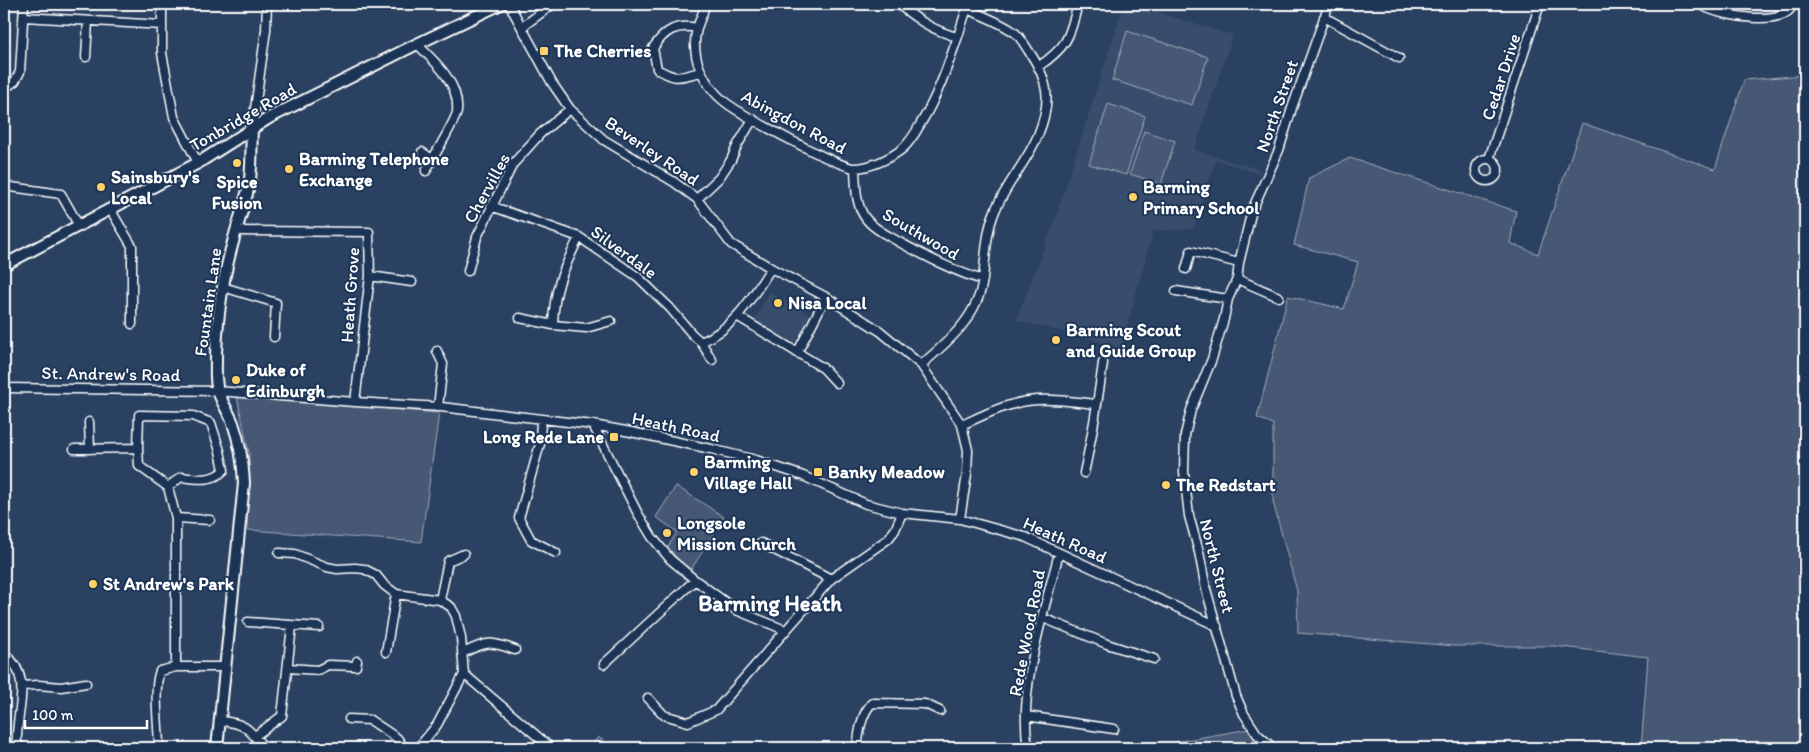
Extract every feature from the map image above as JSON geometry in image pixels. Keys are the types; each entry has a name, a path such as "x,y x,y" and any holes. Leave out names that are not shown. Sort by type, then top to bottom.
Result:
{"main road":[{"name":"Tonbridge Road","path":"4,265 198,163 269,118 501,4"},
{"name":"Fountain Lane","path":"217,390 217,337 223,287 250,180 252,130"},
{"path":"217,390 238,438 242,455 244,483 217,748"}],"street":[{"path":"4,89 15,81 20,72 24,4"},
{"path":"162,4 162,53 174,117 198,163"},
{"path":"252,130 266,30 267,4"},
{"name":"Beverley Road","path":"509,4 552,83 570,109 604,140 674,182 697,199 731,244 826,297 880,331 921,365 962,425 968,450 967,474 960,519"},
{"path":"522,27 553,4"},
{"name":"Abingdon Road","path":"705,4 704,13 697,28 695,44 701,72 712,88 726,103 753,119 823,157 855,169 883,161 902,149 915,134 930,108 968,6"},
{"path":"898,4 922,23 940,32 957,37"},
{"path":"1038,67 1065,45 1073,27 1078,4"},
{"name":"North Street","path":"1273,748 1257,734 1244,714 1236,696 1189,516 1185,491 1184,450 1187,421 1219,338 1228,298 1237,279 1252,210 1279,150 1329,4"},
{"name":"Cedar Drive","path":"1489,159 1540,4"},
{"path":"1704,4 1705,7 1722,14 1757,18 1787,12 1792,8 1793,4"},
{"path":"921,365 952,338 974,309 983,280 986,246 995,211 1038,136 1046,109 1047,89 1038,67 1016,33 968,6"},
{"path":"1324,17 1399,58"},
{"path":"24,18 162,26"},
{"path":"86,57 88,21"},
{"path":"697,28 685,26 668,30 659,38 653,48 657,69 667,74 676,78 701,72"},
{"path":"417,44 446,74 456,94 457,113 426,171"},
{"name":"Chervilles","path":"468,271 477,237 513,164 540,134 570,109"},
{"path":"697,199 719,178 753,119"},
{"path":"422,152 432,159"},
{"name":"Southwood","path":"855,169 858,203 867,220 884,233 934,261 960,274 983,280"},
{"path":"4,186 61,194 79,226"},
{"name":"Silverdale","path":"491,206 579,237 638,276 701,342 712,360"},
{"path":"110,209 132,246 132,324"},
{"name":"Heath Grove","path":"237,231 370,232 370,276 356,402"},
{"path":"553,325 554,302 559,279 579,237"},
{"path":"1186,269 1191,251 1239,263"},
{"path":"701,342 710,338 737,316 753,297 771,268"},
{"path":"370,276 412,282"},
{"path":"1237,279 1279,297"},
{"path":"223,287 276,303 274,338"},
{"path":"1176,291 1228,298"},
{"path":"797,353 826,297"},
{"path":"737,316 823,368 837,383"},
{"path":"520,318 553,325 586,328 611,321"},
{"path":"437,351 443,364 438,407"},
{"path":"1084,473 1094,428 1103,360"},
{"name":"St. Andrew's Road","path":"4,388 217,390"},
{"name":"Heath Road","path":"217,390 438,407 593,425 667,439 756,460 803,476 866,504 902,514 960,519 1025,537 1217,626"},
{"path":"962,425 1016,403 1037,400 1096,404"},
{"path":"168,487 181,477 200,479 214,477 224,470 211,423 193,416 139,415 139,466 168,487 176,518 176,667"},
{"path":"541,420 540,444 519,518 531,540 556,553"},
{"path":"89,422 90,449"},
{"path":"593,425 637,512 652,537 670,559 736,610 785,630"},
{"path":"74,449 138,448"},
{"path":"648,698 664,715 688,722 716,710 831,579 888,539 895,530 902,514"},
{"path":"176,518 210,520"},
{"path":"761,543 831,579"},
{"path":"279,552 295,554 327,567 364,569 376,575 384,585 396,594 440,600 451,607 456,616 462,638 464,674 437,725 418,748"},
{"name":"Rede Wood Road","path":"1028,748 1026,716 1032,664 1059,553"},
{"path":"440,600 448,561 464,554"},
{"path":"604,664 695,580"},
{"path":"386,652 396,594"},
{"path":"1043,618 1107,644 1154,659"},
{"path":"248,622 319,627"},
{"path":"255,736 282,716 292,626"},
{"path":"462,653 479,644 492,642 515,650"},
{"path":"4,653 13,660 22,679 16,731 20,746 4,747"},
{"path":"288,668 318,670 328,665 356,666 357,661"},
{"path":"160,748 158,675 160,671 176,667 226,667"},
{"path":"464,674 552,748"},
{"path":"22,686 61,687 86,683"},
{"path":"857,748 866,709 872,703 925,704 940,711"},
{"path":"1026,716 1114,728"},
{"path":"349,720 370,720 397,738 404,748"},
{"path":"220,721 240,724 255,736 264,748"}],"shaded area":[{"name":"Barming Primary School","path":"1124,4 1233,35 1194,150 1261,170 1259,174 1216,160 1193,229 1153,231 1117,362 1101,358 1101,343 1095,340 1016,320 1055,220"},
{"path":"1714,6 1757,8 1785,6 1786,8 1769,14 1750,15 1731,12"},
{"path":"1127,31 1208,57 1192,105 1112,80"},
{"path":"1805,75 1805,748 1641,748 1648,657 1553,646 1454,646 1298,633 1297,591 1273,502 1273,424 1257,418 1288,296 1344,309 1358,262 1294,245 1309,178 1350,158 1516,211 1510,243 1538,254 1582,123 1715,169 1744,80"},
{"path":"1108,104 1145,116 1126,175 1089,164"},
{"path":"1144,131 1175,141 1161,184 1130,174"},
{"path":"770,292 811,315 793,345 753,323"},
{"path":"237,397 439,413 421,542 247,530 249,453"},
{"path":"676,486 724,517 689,573 668,547 677,532 656,517"},
{"path":"1249,729 1261,748 1151,748 1151,746"},
{"path":"598,737 614,748 589,748"}],"place":[{"name":"The Cherries","path":"544,51"},
{"name":"Spice Fusion","path":"237,163"},
{"name":"Barming Telephone Exchange","path":"289,169"},
{"name":"Sainsbury's Local","path":"101,187"},
{"name":"Barming Primary School","path":"1133,197"},
{"name":"Nisa Local","path":"778,303"},
{"name":"Barming Scout and Guide Group","path":"1056,340"},
{"name":"Duke of Edinburgh","path":"236,380"},
{"name":"Long Rede Lane","path":"614,437"},
{"name":"Barming Village Hall","path":"694,472"},
{"name":"Banky Meadow","path":"818,472"},
{"name":"The Redstart","path":"1166,485"},
{"name":"Longsole Mission Church","path":"667,533"},
{"name":"St Andrew's Park","path":"93,584"}],"district":[{"name":"Barming Heath","path":"770,603"}]}
